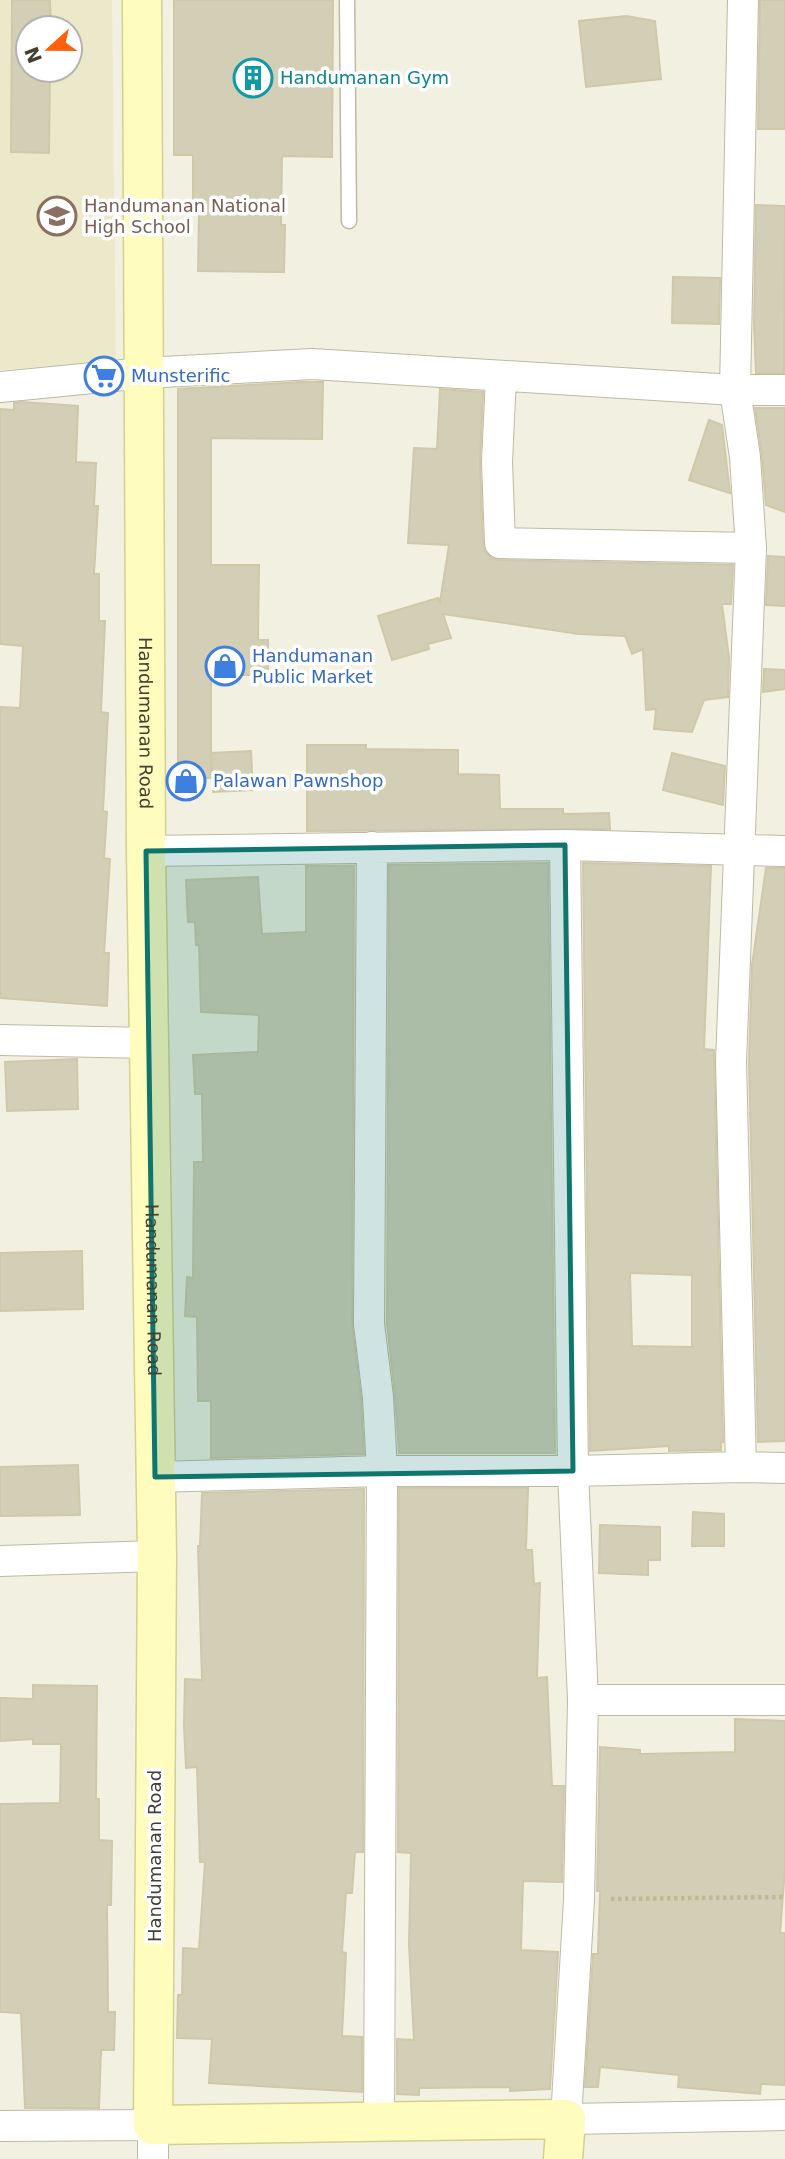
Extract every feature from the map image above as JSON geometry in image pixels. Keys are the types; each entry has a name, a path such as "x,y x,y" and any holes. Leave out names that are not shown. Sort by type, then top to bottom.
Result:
{"street":[{"name":"Handumanan Road","path":"142,0 146,850 157,1556 153,2142"},
{"path":"741,1467 731,1062 751,548 745,457 735,390 743,0"},
{"path":"0,387 144,373 312,364 735,390 785,390"},
{"path":"501,377 497,462 500,543 751,548"},
{"path":"146,850 565,845 785,851"},
{"path":"563,2159 579,1899 583,1700 573,1471 565,845"},
{"path":"372,847 369,1324 378,1397 382,1471 379,2121"},
{"path":"0,1040 150,1043"},
{"path":"155,1478 382,1471 785,1468"},
{"path":"0,1561 157,1556"},
{"path":"583,1700 785,1700"},
{"path":"0,2126 153,2142 379,2121 785,2115"}],"lane":[{"path":"347,0 349,221"}],"path":[{"path":"579,1899 785,1897"}],"highlighted area":[{"path":"565,845 573,1471 155,1477 146,851"}],"shaded area":[{"name":"Handumanan National High School","path":"0,0 112,0 116,361 0,370"}],"building":[{"path":"12,0 50,0 50,14 14,14 14,84 50,84 49,153 11,152"},
{"name":"Handumanan Gym","path":"174,0 333,0 332,157 282,156 281,225 285,225 284,272 198,271 199,214 193,214 193,155 174,155"},
{"path":"760,0 785,0 785,129 758,129"},
{"path":"626,16 655,21 661,79 586,87 579,21"},
{"path":"756,205 785,206 784,373 756,373"},
{"path":"673,277 720,278 719,324 672,323"},
{"path":"323,382 322,439 211,438 211,565 259,565 258,640 268,640 268,675 211,675 211,778 178,778 178,389"},
{"path":"440,389 483,392 480,461 483,544 491,558 733,565 731,604 722,604 729,658 728,697 704,700 692,732 654,729 656,709 646,710 643,649 632,654 625,636 579,634 443,614 451,638 428,644 429,649 392,660 378,616 438,598 440,602 449,545 408,543 414,448 437,449"},
{"path":"14,403 78,406 76,462 96,463 94,506 98,506 94,574 99,574 99,621 105,621 101,712 108,713 103,811 107,812 104,858 110,859 104,953 109,953 107,1006 0,998 0,707 20,708 23,646 0,644 0,409 14,410"},
{"path":"755,408 785,408 785,512 766,505"},
{"path":"709,420 722,425 730,493 689,480"},
{"path":"768,556 785,557 785,606 766,605"},
{"path":"764,669 785,670 785,689 763,692"},
{"path":"307,745 458,750 458,774 499,775 500,809 563,809 563,814 609,813 610,829 307,831"},
{"path":"251,751 253,790 213,792 211,753"},
{"path":"672,753 725,766 723,805 663,790"},
{"path":"548,863 555,1453 399,1453 387,1323 389,865"},
{"path":"583,863 711,866 704,1049 714,1050 723,1442 721,1450 669,1451 669,1446 590,1451","holes":["630,1273 692,1275 692,1347 632,1346"]},
{"path":"306,866 354,866 352,1324 364,1454 211,1458 211,1401 198,1401 197,1317 185,1316 187,1277 193,1278 194,1162 203,1162 202,1094 195,1094 193,1055 258,1052 259,1015 201,1012 199,945 196,945 195,922 188,922 186,880 258,877 262,934 306,932"},
{"path":"766,868 785,868 785,1441 758,1442 749,1062 752,965"},
{"path":"77,1059 78,1109 7,1111 5,1062"},
{"path":"82,1251 83,1309 0,1311 0,1253"},
{"path":"78,1465 80,1515 0,1516 0,1467"},
{"path":"399,1488 528,1488 526,1550 532,1550 534,1584 540,1583 537,1678 547,1677 552,1786 564,1786 562,1882 523,1881 521,1950 558,1952 550,2089 510,2091 510,2087 419,2088 419,2095 397,2094 397,2039 414,2040 409,1945 411,1853 398,1852"},
{"path":"364,1489 363,1852 355,1852 352,1893 346,1893 342,1952 346,1953 342,2036 362,2037 362,2092 209,2083 212,2039 177,2038 178,1995 182,1995 183,1948 199,1949 205,1862 200,1862 197,1767 186,1768 184,1726 185,1679 202,1680 198,1546 202,1493"},
{"path":"693,1512 724,1514 724,1546 692,1546"},
{"path":"600,1525 660,1527 660,1560 648,1560 648,1575 599,1573"},
{"path":"33,1685 97,1686 96,1799 99,1799 99,1840 112,1841 111,1905 107,1905 108,2012 115,2012 114,2050 101,2050 99,2108 25,2108 21,2013 0,2012 0,1804 60,1803 61,1744 33,1744 33,1739 0,1741 0,1698 33,1699"},
{"path":"735,1719 785,1721 785,1869 780,1933 785,1933 785,2085 761,2084 760,2094 678,2087 679,2075 600,2067 598,2087 585,2087 593,1954 598,1954 600,1747 640,1750 640,1754 735,1752"}],"place":[{"name":"Handumanan Gym","path":"253,78"},
{"name":"Handumanan National High School","path":"57,216"},
{"name":"Munsterific","path":"104,376"},
{"name":"Handumanan Public Market","path":"225,666"},
{"name":"Palawan Pawnshop","path":"186,781"}]}
